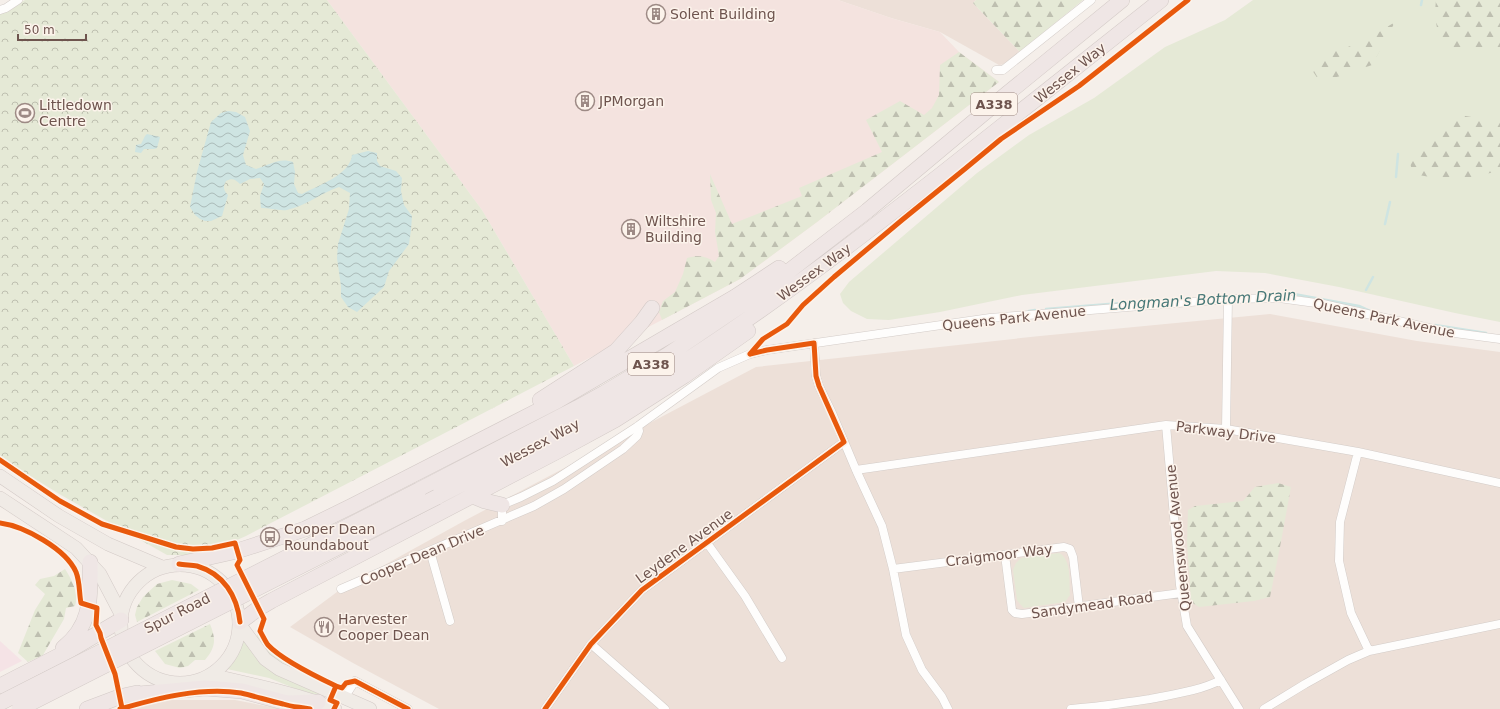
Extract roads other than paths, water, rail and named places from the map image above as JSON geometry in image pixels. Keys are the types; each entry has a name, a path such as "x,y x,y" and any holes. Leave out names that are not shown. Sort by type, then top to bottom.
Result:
{"highway":[{"name":"Wessex Way","path":"418,490 577,408 666,356 767,288 867,211 1008,92 1122,0"},
{"name":"Wessex Way","path":"437,497 541,444 662,375 768,305 852,244 1161,0"},
{"path":"178,564 237,551 305,529 414,475 557,401 714,310 867,211"},
{"path":"240,623 270,601 473,496 615,420 684,376 779,308 808,285 852,244"},
{"path":"414,475 479,438 616,351 642,322 652,308"},
{"name":"Spur Road","path":"0,703 418,490"},
{"path":"473,496 485,501 502,505"},
{"name":"Spur Road","path":"19,709 437,497"},
{"path":"47,662 74,640 85,621 89,605 90,562"},
{"path":"0,686 96,636 121,617"},
{"path":"87,709 128,695 177,683"},
{"path":"128,695 205,688 242,690 286,703 318,702"}],"main road":[{"path":"0,476 59,516 108,544 162,567"},
{"path":"0,498 76,548 100,574 121,617"},
{"path":"178,564 197,566 214,574 228,587 236,600 240,623 239,637 232,653 221,667 211,675 195,682 177,683 162,680 147,673 136,663 127,650 122,635 121,617 126,598 135,585 147,574 162,567 178,564"},
{"path":"240,623 265,659 279,669 370,709"},
{"path":"211,675 318,702 335,709"}],"street":[{"path":"0,10 18,0"},
{"path":"996,70 1003,70 1091,0"},
{"name":"Queens Park Avenue","path":"814,343 990,318 1228,299 1279,298 1322,304 1447,332 1500,339"},
{"path":"1226,429 1228,299"},
{"path":"814,343 816,376 819,386 882,526 893,568 906,635 922,670 949,709"},
{"name":"Cooper Dean Drive","path":"502,521 502,505 553,481 638,426 718,368 750,354 814,343"},
{"name":"Parkway Drive","path":"856,470 1166,424 1226,429 1358,452 1500,483"},
{"name":"Queenswood Avenue","path":"1166,424 1181,593 1187,626 1239,709"},
{"name":"Cooper Dean Drive","path":"341,589 502,521 546,500 595,470 623,449 637,436 639,431 638,426"},
{"name":"Leydene Avenue","path":"545,709 591,644 642,590 707,544 844,442"},
{"path":"1358,452 1340,522 1339,561 1351,613 1369,651"},
{"path":"707,544 745,596 782,658"},
{"name":"Craigmoor Way","path":"893,568 1064,547 1070,549 1073,557 1080,607"},
{"path":"430,551 450,621"},
{"name":"Sandymead Road","path":"1005,555 1012,610 1015,613 1022,614 1181,593"},
{"path":"1264,709 1342,664 1369,651 1500,624"},
{"path":"591,644 664,709"},
{"path":"1071,709 1106,706 1184,693 1207,687 1221,680"},
{"path":"344,698 355,681 408,709"}],"water":[{"path":"228,111 236,112 245,117 250,131 243,155 246,165 256,169 283,160 293,162 295,172 294,184 298,193 302,194 333,179 346,168 352,155 368,151 377,153 377,161 380,166 396,171 402,178 401,191 404,205 412,216 409,244 389,271 384,287 357,312 348,307 341,297 337,258 338,244 349,209 350,193 339,187 301,206 287,210 261,208 260,196 264,184 260,178 250,179 240,184 232,179 226,181 224,185 224,190 228,195 222,216 211,221 205,221 195,215 190,207 197,172 211,122 221,113"},
{"path":"147,134 160,137 157,148 144,149 141,153 135,152 136,145 141,144"}],"waterway":[{"name":"Longman's Bottom Drain","path":"1421,5 1422,0"},
{"name":"Longman's Bottom Drain","path":"1396,177 1398,154"},
{"name":"Longman's Bottom Drain","path":"1385,224 1390,202"},
{"name":"Longman's Bottom Drain","path":"1366,290 1373,277"},
{"name":"Longman's Bottom Drain","path":"1279,295 1294,294 1359,306 1370,311"},
{"name":"Longman's Bottom Drain","path":"1046,309 1134,302"},
{"name":"Longman's Bottom Drain","path":"1029,311 1035,310"},
{"path":"1435,325 1486,333"}],"place":[{"name":"Solent Building","path":"656,14"},
{"name":"JPMorgan","path":"585,101"},
{"name":"Littledown Centre","path":"25,113"},
{"name":"Wiltshire Building","path":"631,229"},
{"name":"Cooper Dean Roundabout","path":"270,537"},
{"name":"Harvester Cooper Dean","path":"324,627"}]}
